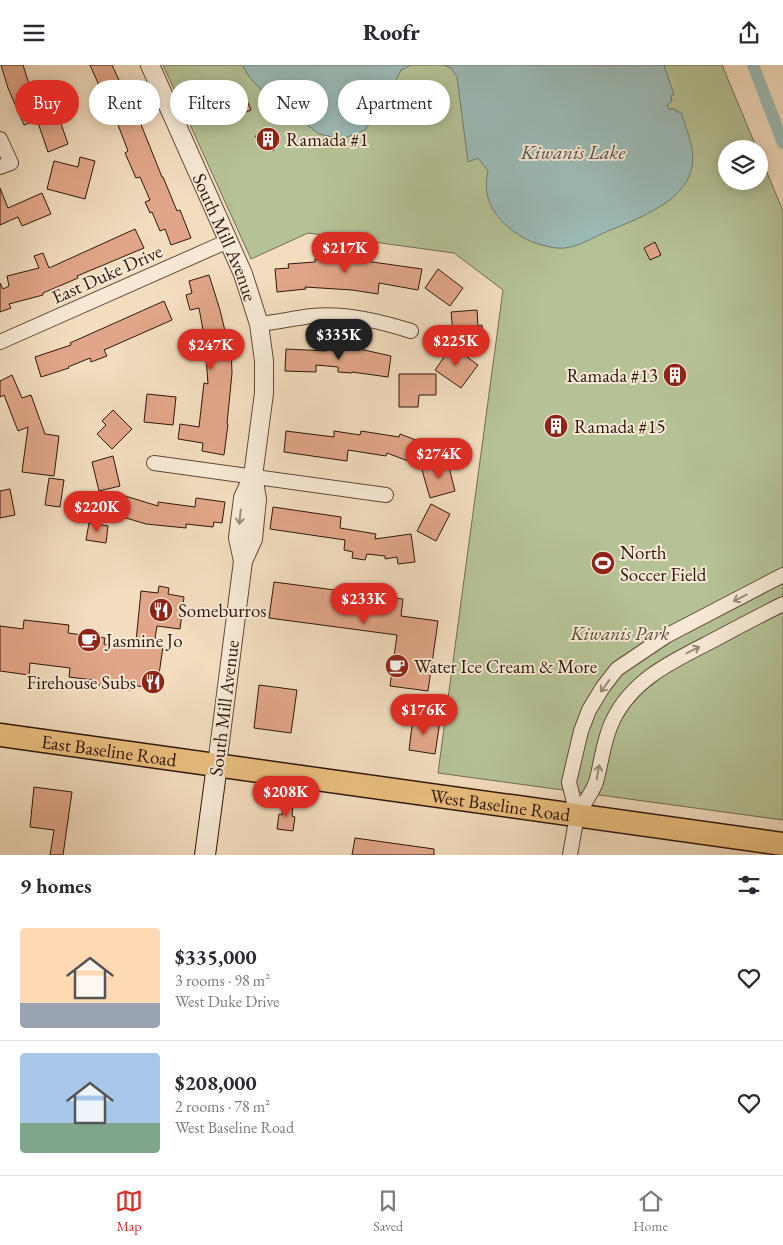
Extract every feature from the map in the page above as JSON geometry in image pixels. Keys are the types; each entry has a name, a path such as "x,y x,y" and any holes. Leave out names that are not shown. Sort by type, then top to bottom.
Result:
{"main road":[{"name":"East Baseline Road","path":"0,735 217,765"},
{"name":"West Baseline Road","path":"217,765 783,844"},
{"name":"South Mill Avenue","path":"205,855 217,765"}],"street":[{"name":"South Mill Avenue","path":"150,65 243,274 259,324 264,361 264,393 253,476 258,496 253,539 243,561 217,765"},
{"path":"0,139 5,165"},
{"name":"East Duke Drive","path":"0,342 228,241"},
{"path":"259,324 313,316 337,316 372,320 411,331"},
{"path":"154,463 386,495"},
{"path":"570,855 576,815 569,781 581,731 589,710 617,669 666,636 783,575"},
{"path":"576,815 596,784 600,757 612,721 623,702 636,687 654,673 679,658 783,604"}],"green space":[{"name":"Kiwanis Park","path":"163,65 722,65 753,140 718,140 718,190 768,190 768,175 783,211 783,820 438,773 503,290 454,253 308,233 251,259 190,125 248,125 248,80 170,80"}],"water":[{"path":"242,65 411,65 401,70 396,80 338,80 338,125 369,125 365,130 342,139 319,134 307,125 328,125 328,80 258,80 258,86"},
{"name":"Kiwanis Lake","path":"443,65 664,65 674,95 671,96 672,101 667,105 669,109 681,112 692,148 691,171 686,182 678,192 668,201 644,216 587,241 565,248 554,248 535,243 514,231 497,215 487,195 488,171 478,158 468,162 457,77 451,68"}],"building":[{"path":"1,65 23,65 28,80 15,80 15,104"},
{"path":"90,65 112,65 119,80 97,80"},
{"path":"39,125 61,125 68,144 48,152"},
{"path":"118,125 141,125 162,177 177,211 180,210 191,238 171,245 165,229 160,231 152,212 150,213 145,202 150,200 140,177 136,178 125,153 128,151"},
{"name":"Ramada #1","path":"262,128 280,142 273,151 255,137"},
{"path":"80,157 95,161 85,199 47,189 54,161 78,167"},
{"path":"0,188 8,208 42,193 51,214 22,226 18,217 0,225"},
{"path":"135,229 144,248 77,276 78,278 43,293 43,295 9,304 11,308 0,312 0,283 3,289 9,286 7,276 39,268 34,256 43,253 49,268"},
{"path":"343,239 352,239 351,259 422,269 418,290 379,283 378,294 305,287 306,289 277,292 275,269 289,268 288,264 315,262 315,259 320,259 321,252 342,254"},
{"path":"655,242 661,255 650,260 644,248"},
{"path":"438,269 463,288 450,306 425,288"},
{"path":"209,275 229,348 231,348 232,373 224,455 202,451 203,443 178,439 180,424 199,427 204,383 208,384 205,343 198,344 195,331 203,330 199,308 190,310 186,295 192,293 189,281"},
{"path":"164,301 172,320 104,350 107,356 91,362 90,358 69,368 41,377 35,357 71,345 70,343"},
{"path":"477,310 478,326 482,325 483,339 454,342 451,312"},
{"path":"327,345 355,348 391,356 388,377 338,372 338,367 316,365 316,372 285,371 286,349 326,351"},
{"path":"452,346 478,365 461,388 435,370"},
{"path":"399,374 436,374 436,395 419,395 418,407 399,407"},
{"path":"12,375 22,398 31,395 45,434 59,436 54,476 22,472 28,427 18,431 4,395 0,397 0,381"},
{"path":"147,394 176,397 173,425 144,422"},
{"path":"113,410 132,429 112,449 97,434 106,425 102,421"},
{"path":"286,431 334,437 334,431 360,435 361,431 399,437 400,434 429,445 421,466 387,453 386,456 348,450 347,461 284,452"},
{"path":"113,456 120,486 99,491 92,462"},
{"path":"448,463 455,491 430,498 422,470"},
{"path":"49,478 64,480 60,507 45,505"},
{"path":"10,489 15,515 0,518 0,491"},
{"path":"122,495 158,506 158,502 195,507 196,498 225,502 222,523 214,522 213,527 186,524 186,528 146,524 116,515"},
{"path":"431,504 450,514 436,541 417,531"},
{"path":"273,507 341,517 340,528 376,534 375,539 411,534 415,562 398,564 397,557 385,559 385,556 367,554 365,560 352,558 353,552 344,550 345,540 270,529"},
{"path":"89,523 108,526 106,543 86,540"},
{"path":"274,582 403,599 401,616 438,621 428,691 390,686 397,635 269,618"},
{"path":"159,586 169,588 168,594 184,597 180,629 157,626 154,645 163,646 157,689 132,685 131,690 93,684 93,680 69,677 70,668 30,663 29,675 0,671 0,626 23,629 24,620 69,625 68,633 105,638 104,644 128,648 129,640 136,641 141,591 158,593"},
{"path":"259,685 297,690 291,733 254,728"},
{"path":"413,718 440,721 435,754 409,750"},
{"path":"34,787 72,792 63,855 50,855 54,830 30,827"},
{"path":"283,803 293,804 292,816 295,817 293,831 277,829 279,814 282,815"},
{"path":"355,838 434,849 434,855 352,855"}],"waterway":[{"path":"753,65 783,143"}],"place":[{"name":"Ramada #1","path":"268,139"},
{"name":"Ramada #13","path":"675,375"},
{"name":"Ramada #15","path":"556,426"},
{"name":"North Soccer Field","path":"603,563"},
{"name":"Someburros","path":"161,610"},
{"name":"Jasmine Jo","path":"89,640"},
{"name":"Water Ice Cream & More","path":"397,666"},
{"name":"Firehouse Subs","path":"153,682"}]}
